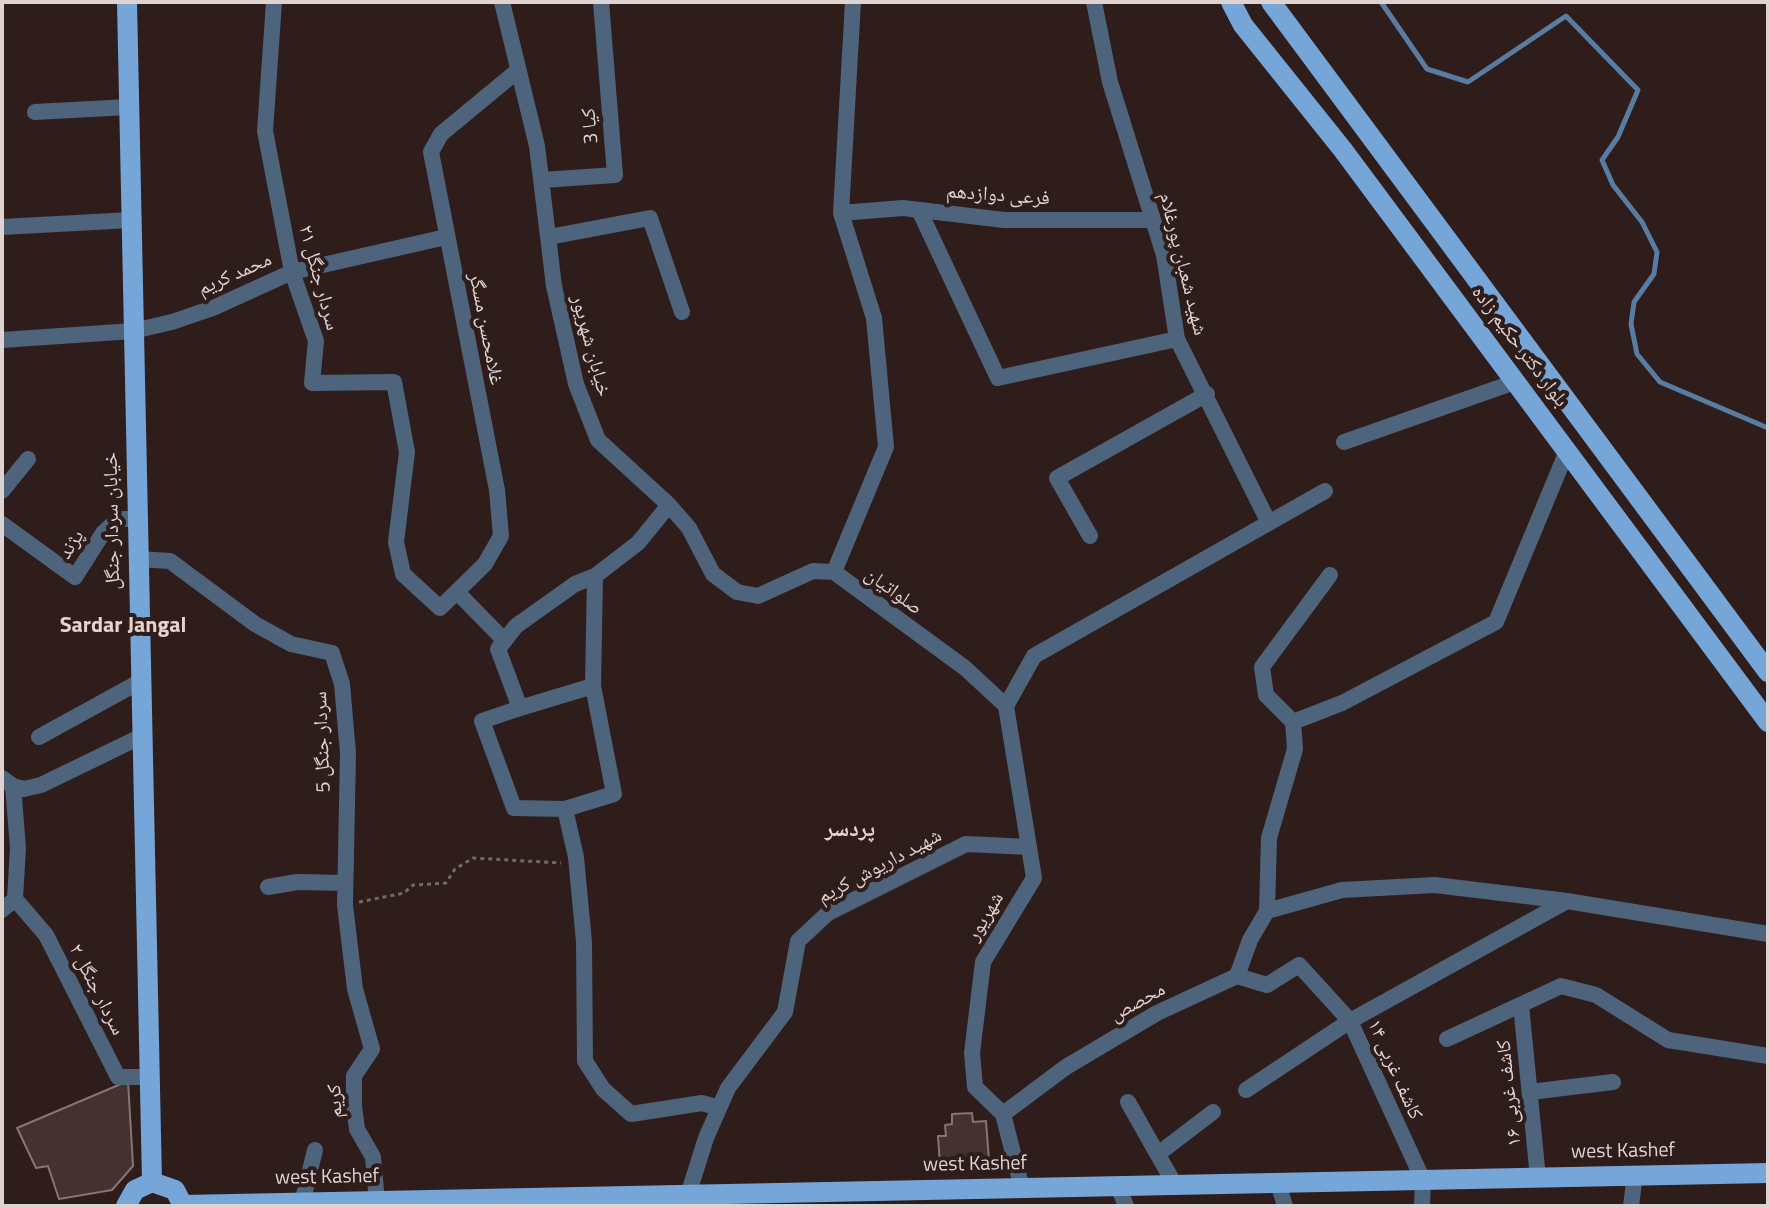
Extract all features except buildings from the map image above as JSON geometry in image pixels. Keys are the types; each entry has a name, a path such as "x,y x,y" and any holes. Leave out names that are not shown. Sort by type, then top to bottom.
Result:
{"main road":[{"name":"خیابان سردار جنگل","path":"127,2 152,1182"},
{"name":"بلوار دکتر حکیم زاده","path":"1231,2 1243,25 1353,164 1768,722"},
{"name":"بلوار دکتر حکیم زاده","path":"1271,2 1768,672"},
{"path":"1353,164 1378,148"},
{"path":"1515,382 1540,364"},
{"name":"west Kashef","path":"183,1206 641,1201 688,1195 804,1199 925,1198 1022,1188 1768,1173"},
{"path":"126,1206 135,1190 152,1182 168,1185 183,1206"}],"street":[{"name":"سردار جنگل ۲۱","path":"274,2 265,131 292,272 316,341 312,383 394,382 407,452 396,542 403,574 440,608"},
{"name":"خیابان شهریور","path":"502,2 543,180 554,286 576,384 598,440 669,505 689,528 713,574 737,592 758,596 813,571 834,572"},
{"name":"کیا 3","path":"543,180 615,175 601,2"},
{"name":"صلواتیان","path":"853,2 841,213 874,318 886,447 834,572 965,668 1006,706"},
{"name":"شهید شعبان پورغلام","path":"1094,2 1110,82 1164,255 1177,339 1269,523"},
{"name":"غلامحسن مسگر","path":"440,608 485,564 501,536 497,490 431,152 441,134 516,72"},
{"path":"35,112 129,107"},
{"path":"919,210 998,378 1177,339"},
{"name":"فرعی دوازدهم","path":"841,213 919,210 1004,220 1153,220"},
{"path":"549,237 650,218 682,312"},
{"path":"2,227 131,220"},
{"name":"محمد کریم","path":"2,340 133,331 213,308 292,272 446,237"},
{"path":"1344,442 1515,382"},
{"path":"1090,536 1057,478 1207,394"},
{"path":"1293,722 1342,703 1496,622 1567,451"},
{"path":"2,491 28,459"},
{"path":"1006,706 1034,656 1325,491"},
{"path":"520,708 498,649 504,640 516,626 575,584 595,576 638,543 669,505"},
{"name":"پژند","path":"2,524 75,577 103,533 118,519 137,519"},
{"name":"سردار جنگل 5","path":"138,559 170,561 291,644 332,653 342,684 348,753 345,905 355,989 372,1049"},
{"path":"1237,976 1250,940 1267,911 1269,838 1295,749 1293,722 1266,695 1262,667 1330,575"},
{"path":"593,686 482,721 514,808 565,809 614,794 593,686 595,576"},
{"path":"457,592 504,640"},
{"path":"39,737 141,681"},
{"name":"شهریور","path":"1003,1114 975,1087 972,1053 983,962 1034,878 1006,706"},
{"path":"7,782 24,789 41,785 142,736"},
{"path":"7,782 18,848 8,905"},
{"path":"565,809 577,864 584,942 585,1061 603,1089 631,1114 702,1103 719,1108"},
{"name":"شهید داریوش کریم","path":"688,1195 706,1138 728,1088 785,1012 798,941 828,913 966,844 1029,847"},
{"path":"268,887 297,882 345,883"},
{"path":"1267,911 1342,890 1435,885 1567,901 1768,934"},
{"path":"1246,1090 1350,1021 1567,901"},
{"name":"سردار جنگل ۲","path":"8,905 46,935 118,1077 149,1077"},
{"name":"کاشف غربی ۱۴","path":"1237,976 1267,985 1299,965 1350,1021 1423,1180"},
{"name":"محصص","path":"1003,1114 1066,1067 1157,1013 1237,976"},
{"path":"1447,1039 1561,986 1596,995 1668,1040 1768,1056"},
{"name":"کاشف غربی ۱۶","path":"1521,1005 1538,1178"},
{"name":"کریم","path":"372,1049 354,1076 354,1106 357,1129 373,1157 377,1202"},
{"path":"1530,1092 1613,1082"},
{"path":"1128,1102 1175,1185"},
{"path":"1158,1154 1213,1112"},
{"path":"1003,1114 1022,1188"},
{"path":"302,1203 315,1150"},
{"path":"1631,1206 1635,1175"},
{"path":"1422,1206 1423,1180"},
{"path":"1278,1183 1285,1206"},
{"path":"1118,1186 1126,1206"}],"path":[{"path":"345,905 404,893 413,885 446,883 455,869 473,858 577,864"}],"waterway":[{"path":"1381,2 1427,69 1468,82 1566,16 1638,90 1618,137 1602,160 1613,185 1642,222 1657,252 1654,274 1634,302 1631,324 1637,354 1660,382 1768,428"}],"district":[{"name":"Sardar Jangal","path":"123,627"},
{"name":"پردسر","path":"850,831"}]}
